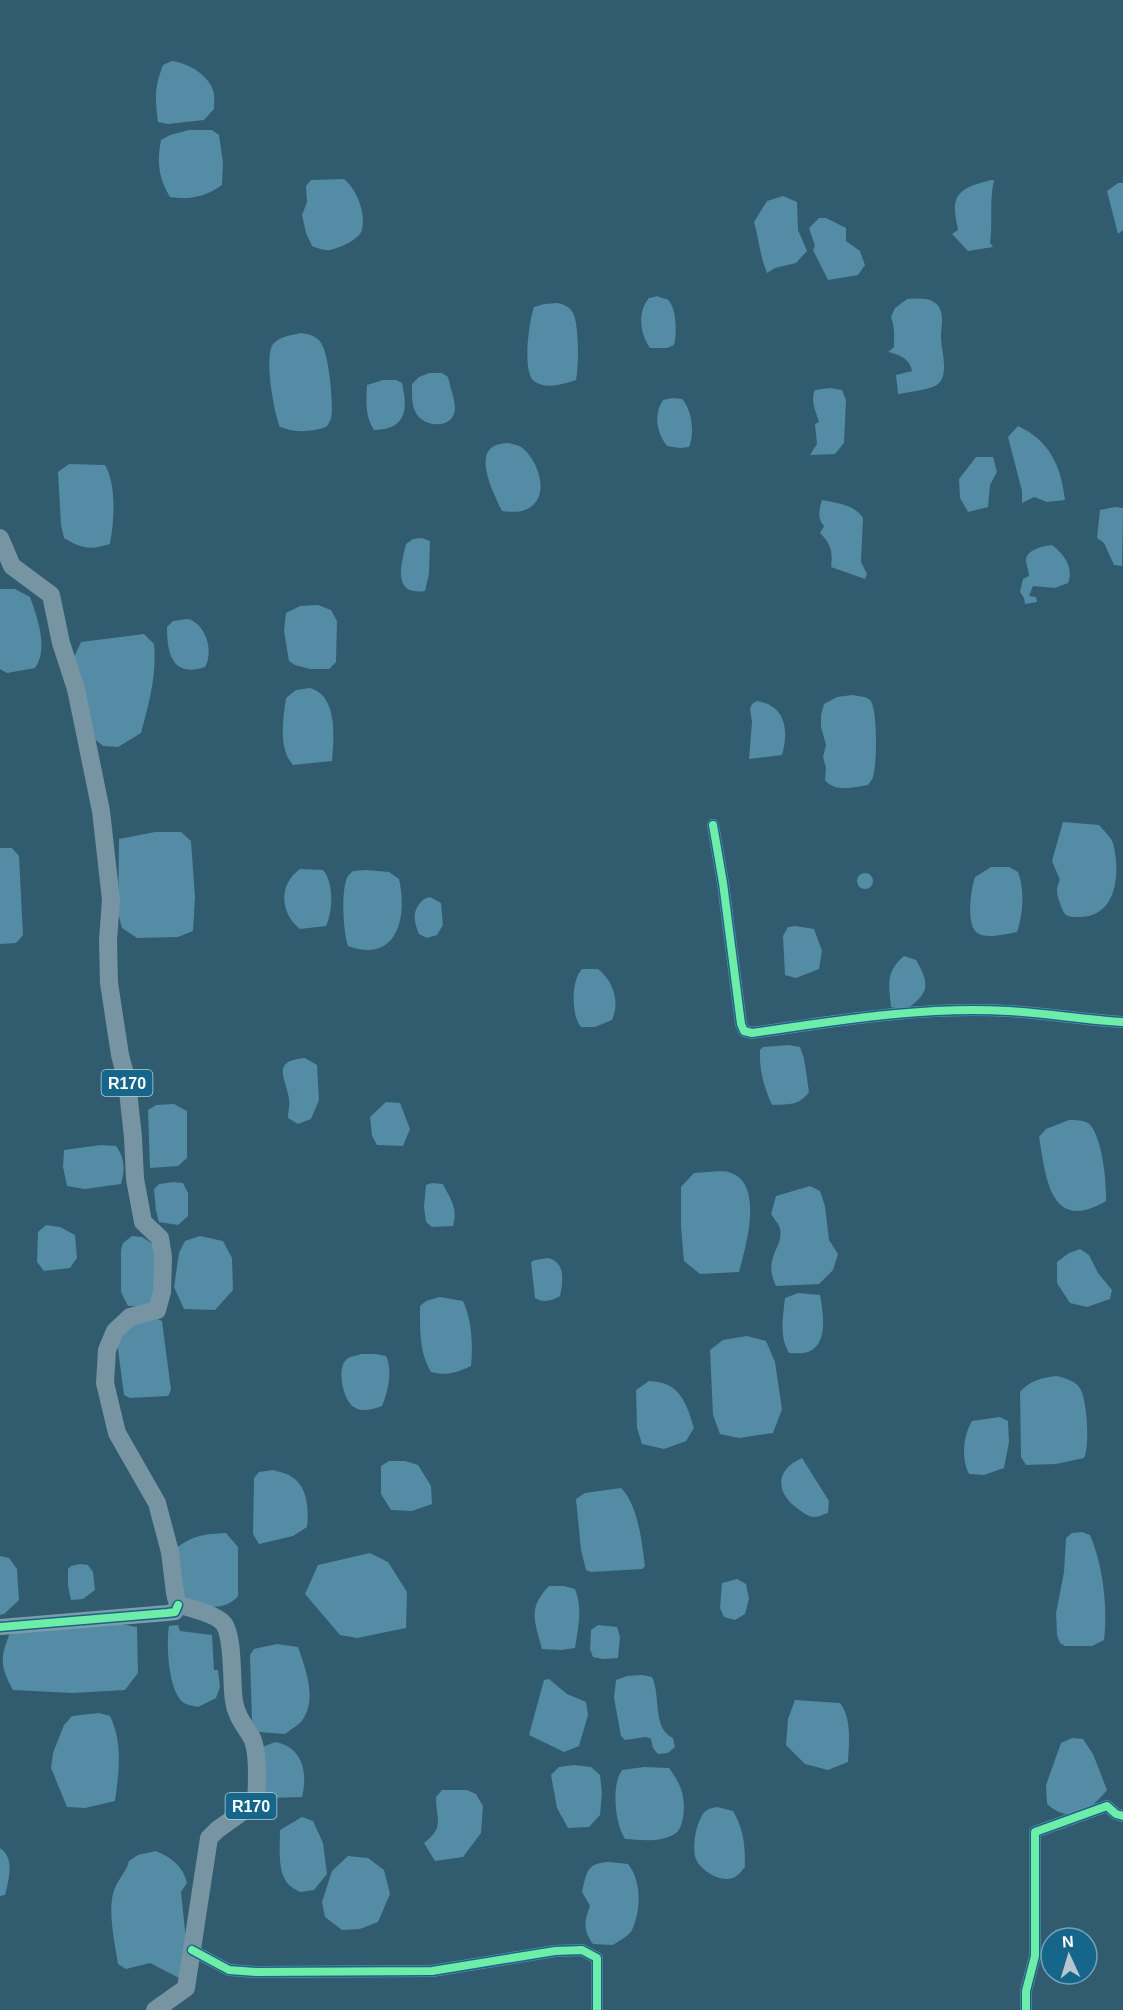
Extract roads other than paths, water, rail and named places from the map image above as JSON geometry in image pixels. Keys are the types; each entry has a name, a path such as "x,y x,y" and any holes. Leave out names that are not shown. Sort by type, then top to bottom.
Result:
{"main road":[{"name":"R170","path":"0,537 12,566 51,595 61,643 78,698 101,811 111,900 108,940 109,983 120,1055 127,1082 135,1179 143,1222 160,1238 163,1257 162,1292 157,1310 130,1317 115,1331 107,1350 105,1383 117,1433 157,1503 170,1552 178,1605 216,1616 225,1625 229,1642 234,1704 244,1729 252,1739 257,1783 256,1802 209,1838 186,1988 155,2010"}],"street":[{"path":"713,825 741,1024 744,1031 752,1033 837,1020 936,1012 1008,1011 1089,1021 1123,1022"},
{"path":"0,1627 167,1613 175,1612 178,1605"},
{"path":"1026,2010 1026,1991 1035,1956 1035,1832 1107,1806 1116,1814 1123,1816"},
{"path":"192,1950 230,1970 256,1972 432,1971 530,1954 582,1950 597,1958 597,2010"}],"water":[{"path":"172,61 196,70 210,84 214,94 214,109 204,120 168,124 158,122 156,99 158,81 163,65"},
{"path":"189,130 212,130 219,135 223,163 222,185 197,197 170,197 160,169 161,140"},
{"path":"344,179 353,189 359,202 363,216 362,230 353,240 334,249 326,250 312,246 302,215 307,202 306,186 311,180"},
{"path":"994,180 990,243 993,247 968,251 952,234 958,230 955,203 961,192"},
{"path":"1118,183 1123,183 1123,230 1118,234 1107,191"},
{"path":"783,196 797,202 798,230 807,251 796,263 775,268 767,273 754,222 767,201"},
{"path":"819,218 826,218 846,228 846,241 860,251 865,265 858,275 828,280 813,250 815,246 809,228"},
{"path":"658,296 667,299 673,308 676,335 674,345 667,348 650,348 642,330 641,316 645,304 649,298"},
{"path":"907,299 928,299 938,305 942,318 944,371 940,382 935,386 898,394 896,375 912,371 909,363 903,358 888,352 894,347 894,328 891,317 895,308"},
{"path":"557,303 568,307 575,318 578,346 577,374 576,380 544,385 534,381 528,368 530,323 534,307"},
{"path":"301,333 315,337 324,349 332,403 331,419 326,427 303,431 280,427 269,371 269,359 274,343 283,337"},
{"path":"429,373 442,373 448,377 455,409 454,415 445,423 428,423 418,416 414,409 412,384 419,377"},
{"path":"383,380 396,380 402,383 405,401 403,416 393,426 374,430 366,403 367,385"},
{"path":"830,388 842,390 846,400 844,443 835,454 810,455 817,444 815,424 819,422 813,398 815,390"},
{"path":"682,399 688,409 692,429 689,447 667,446 659,430 657,418 660,406 663,400"},
{"path":"1018,426 1038,439 1052,456 1060,476 1065,500 1047,502 1034,497 1022,503 1022,491 1008,437"},
{"path":"508,443 520,446 527,453 533,460 540,477 539,495 536,502 526,510 502,511 488,477 486,459 488,451 496,445"},
{"path":"976,457 993,457 997,472 990,485 988,507 968,512 960,498 959,479"},
{"path":"69,464 105,465 113,493 110,544 86,547 64,538 61,525 58,472"},
{"path":"822,500 850,507 863,518 861,562 867,574 865,579 831,567 830,548 820,533 824,526 819,517"},
{"path":"1123,508 1122,566 1114,565 1104,543 1097,538 1100,510"},
{"path":"422,538 430,541 429,574 425,591 415,591 407,589 403,584 402,561 406,544 413,539"},
{"path":"1052,545 1067,562 1070,572 1068,583 1055,588 1033,586 1029,596 1036,597 1037,602 1025,604 1020,592 1023,579 1029,576 1027,556 1036,549"},
{"path":"0,589 15,589 30,597 41,642 39,660 35,668 7,673 0,669"},
{"path":"318,605 331,610 337,621 336,662 329,669 310,669 289,661 284,631 286,613 300,606"},
{"path":"188,619 200,626 204,632 209,653 205,667 194,670 178,666 168,646 167,627 173,621"},
{"path":"144,634 154,644 154,667 141,733 118,747 103,746 92,737 73,666 75,655 81,642"},
{"path":"310,688 319,692 326,699 330,708 333,729 332,761 293,765 283,742 286,698 296,690"},
{"path":"852,695 864,697 873,705 876,737 874,771 873,778 868,785 839,788 825,780 826,768 823,757 826,745 821,727 821,715 824,704 837,697"},
{"path":"757,701 774,708 783,720 785,737 782,755 749,759 752,722 750,709"},
{"path":"1063,822 1099,825 1113,843 1116,880 1113,892 1101,910 1091,915 1072,917 1067,915 1058,899 1057,890 1060,880 1052,861"},
{"path":"155,832 181,832 191,841 195,897 193,931 178,937 137,938 122,928 118,913 119,839"},
{"path":"0,848 12,848 19,856 23,935 16,943 0,944"},
{"path":"991,867 1009,867 1018,872 1022,886 1022,902 1017,932 985,936 976,932 973,927 970,905 975,877"},
{"path":"300,869 323,870 327,876 331,897 326,926 300,929 288,915 284,899 285,891 288,883"},
{"path":"353,871 389,872 399,879 402,908 400,922 388,943 378,948 365,950 348,946 343,902 348,876"},
{"path":"865,873 871,875 873,881 871,887 865,889 859,887 857,881 859,875"},
{"path":"430,897 441,903 443,925 437,935 427,938 419,934 415,915 420,903"},
{"path":"788,927 814,929 822,951 819,969 796,978 785,975 783,936"},
{"path":"904,956 916,960 925,982 923,993 905,1010 891,1007 889,985 891,973"},
{"path":"582,969 598,969 612,986 614,993 615,1006 612,1020 595,1027 581,1027 575,1015 574,989 578,974"},
{"path":"788,1045 800,1047 809,1092 797,1102 772,1105 763,1078 760,1050 763,1047"},
{"path":"305,1058 317,1065 319,1100 311,1119 298,1124 288,1118 289,1099 283,1072 287,1063"},
{"path":"386,1102 400,1103 410,1129 403,1146 377,1145 372,1136 370,1117"},
{"path":"174,1104 187,1111 187,1158 178,1166 150,1168 148,1110 156,1105"},
{"path":"1069,1120 1086,1122 1093,1129 1103,1159 1106,1183 1106,1201 1087,1209 1073,1211 1062,1206 1054,1197 1045,1169 1039,1137 1046,1129"},
{"path":"101,1145 116,1146 119,1151 123,1164 121,1184 85,1189 67,1186 63,1167 64,1150"},
{"path":"722,1171 741,1179 747,1190 750,1217 745,1248 739,1272 700,1274 684,1261 681,1187 694,1173"},
{"path":"183,1183 188,1193 188,1216 178,1225 159,1222 156,1211 154,1189 159,1184"},
{"path":"443,1184 451,1200 455,1214 453,1226 432,1227 426,1222 424,1207 426,1185"},
{"path":"810,1186 820,1191 825,1206 829,1240 838,1254 833,1270 819,1284 776,1286 771,1267 781,1233 771,1214 776,1196"},
{"path":"46,1225 60,1227 75,1235 77,1258 70,1268 44,1271 37,1262 38,1232"},
{"path":"132,1236 142,1237 155,1245 159,1294 148,1306 128,1306 121,1292 121,1250 123,1243"},
{"path":"200,1236 223,1241 232,1258 233,1290 215,1310 184,1309 174,1287 179,1253 185,1241"},
{"path":"1080,1249 1089,1255 1098,1273 1112,1290 1110,1299 1087,1307 1070,1303 1057,1283 1057,1262 1069,1253"},
{"path":"548,1258 558,1264 562,1279 560,1296 547,1301 535,1298 531,1262"},
{"path":"798,1293 820,1295 823,1318 822,1335 815,1348 808,1352 789,1353 783,1333 785,1298"},
{"path":"440,1297 463,1301 471,1333 471,1366 446,1374 431,1372 424,1357 421,1340 420,1306 426,1301"},
{"path":"155,1318 162,1321 171,1390 168,1396 130,1398 124,1395 117,1342 128,1326"},
{"path":"747,1336 766,1341 775,1362 782,1409 773,1433 739,1438 720,1434 713,1415 710,1350 723,1340"},
{"path":"361,1354 386,1356 389,1368 388,1388 382,1406 368,1410 357,1409 350,1404 341,1376 344,1363 348,1358"},
{"path":"1056,1376 1074,1382 1081,1390 1087,1434 1084,1458 1056,1464 1026,1465 1021,1457 1020,1392 1032,1382"},
{"path":"649,1381 668,1385 680,1395 694,1428 686,1441 664,1449 642,1444 637,1428 636,1390"},
{"path":"1000,1417 1008,1421 1009,1442 1004,1468 984,1475 969,1474 966,1468 964,1447 972,1421"},
{"path":"802,1458 829,1501 828,1513 817,1517 808,1515 793,1505 781,1484 786,1470 792,1463"},
{"path":"389,1461 405,1461 418,1465 431,1486 432,1504 412,1511 391,1510 381,1494 381,1466"},
{"path":"273,1470 290,1476 301,1487 307,1507 307,1527 293,1536 259,1544 253,1534 254,1478 259,1472"},
{"path":"621,1488 632,1504 641,1535 645,1566 642,1569 591,1572 586,1570 581,1550 576,1499 585,1493"},
{"path":"1082,1532 1090,1535 1101,1573 1105,1601 1104,1640 1092,1646 1065,1646 1060,1643 1057,1635 1056,1613 1064,1572 1066,1538 1072,1533"},
{"path":"226,1533 238,1547 238,1596 232,1602 218,1607 195,1603 181,1596 175,1549 199,1536"},
{"path":"370,1553 388,1562 407,1592 406,1628 357,1638 340,1635 305,1594 318,1565"},
{"path":"0,1556 9,1558 17,1569 19,1600 0,1615"},
{"path":"80,1564 88,1565 93,1572 95,1590 83,1599 71,1600 68,1569"},
{"path":"737,1579 746,1584 749,1599 745,1614 735,1620 724,1617 720,1608 722,1583"},
{"path":"549,1586 575,1589 579,1611 575,1648 542,1649 535,1623 535,1609 542,1594"},
{"path":"108,1622 137,1627 138,1673 125,1690 73,1693 13,1690 3,1662 4,1649 10,1633"},
{"path":"178,1625 180,1631 212,1635 214,1670 218,1670 220,1687 216,1698 198,1707 185,1704 174,1689 171,1679 168,1655 169,1626"},
{"path":"598,1625 617,1627 620,1637 618,1658 593,1657 590,1649 591,1630"},
{"path":"277,1644 298,1647 310,1695 306,1713 301,1722 285,1734 259,1732 252,1722 250,1655 254,1649"},
{"path":"627,1676 652,1677 662,1727 666,1734 673,1738 675,1747 668,1753 658,1754 653,1748 651,1739 646,1737 625,1740 621,1736 614,1698 616,1680"},
{"path":"549,1679 567,1694 586,1702 588,1715 579,1746 564,1752 529,1735 544,1680"},
{"path":"795,1700 840,1703 848,1723 848,1762 828,1770 805,1764 786,1745 788,1719"},
{"path":"99,1713 110,1716 117,1737 119,1768 115,1801 85,1808 67,1807 51,1768 53,1753 64,1725 72,1716"},
{"path":"1072,1738 1083,1739 1093,1754 1107,1790 1094,1804 1080,1813 1064,1814 1047,1804 1046,1785 1061,1743"},
{"path":"275,1742 292,1749 301,1762 304,1779 302,1797 268,1798 264,1793 260,1748"},
{"path":"574,1765 591,1767 600,1775 602,1793 600,1815 589,1827 568,1828 557,1808 551,1775 559,1767"},
{"path":"644,1767 669,1768 682,1793 684,1806 682,1821 676,1833 664,1838 625,1839 617,1815 616,1785 622,1770"},
{"path":"442,1790 467,1790 476,1794 483,1806 481,1833 463,1857 435,1861 424,1843 437,1827 436,1797"},
{"path":"717,1807 733,1811 743,1838 745,1867 730,1879 718,1878 707,1872 699,1864 695,1854 696,1833 700,1819 707,1810"},
{"path":"302,1817 313,1821 323,1843 327,1874 314,1890 300,1892 288,1884 282,1873 280,1830"},
{"path":"0,1848 8,1857 10,1869 5,1895 0,1896"},
{"path":"156,1851 176,1863 187,1883 181,1892 187,1950 179,1978 150,1963 126,1969 118,1964 112,1919 114,1889 129,1861 138,1855"},
{"path":"348,1856 368,1858 384,1870 390,1894 378,1922 360,1929 342,1930 325,1917 322,1902 332,1871"},
{"path":"609,1862 628,1864 633,1871 639,1896 637,1914 632,1930 624,1938 613,1945 593,1944 587,1934 586,1926 590,1906 582,1892 589,1870 596,1864"}]}
